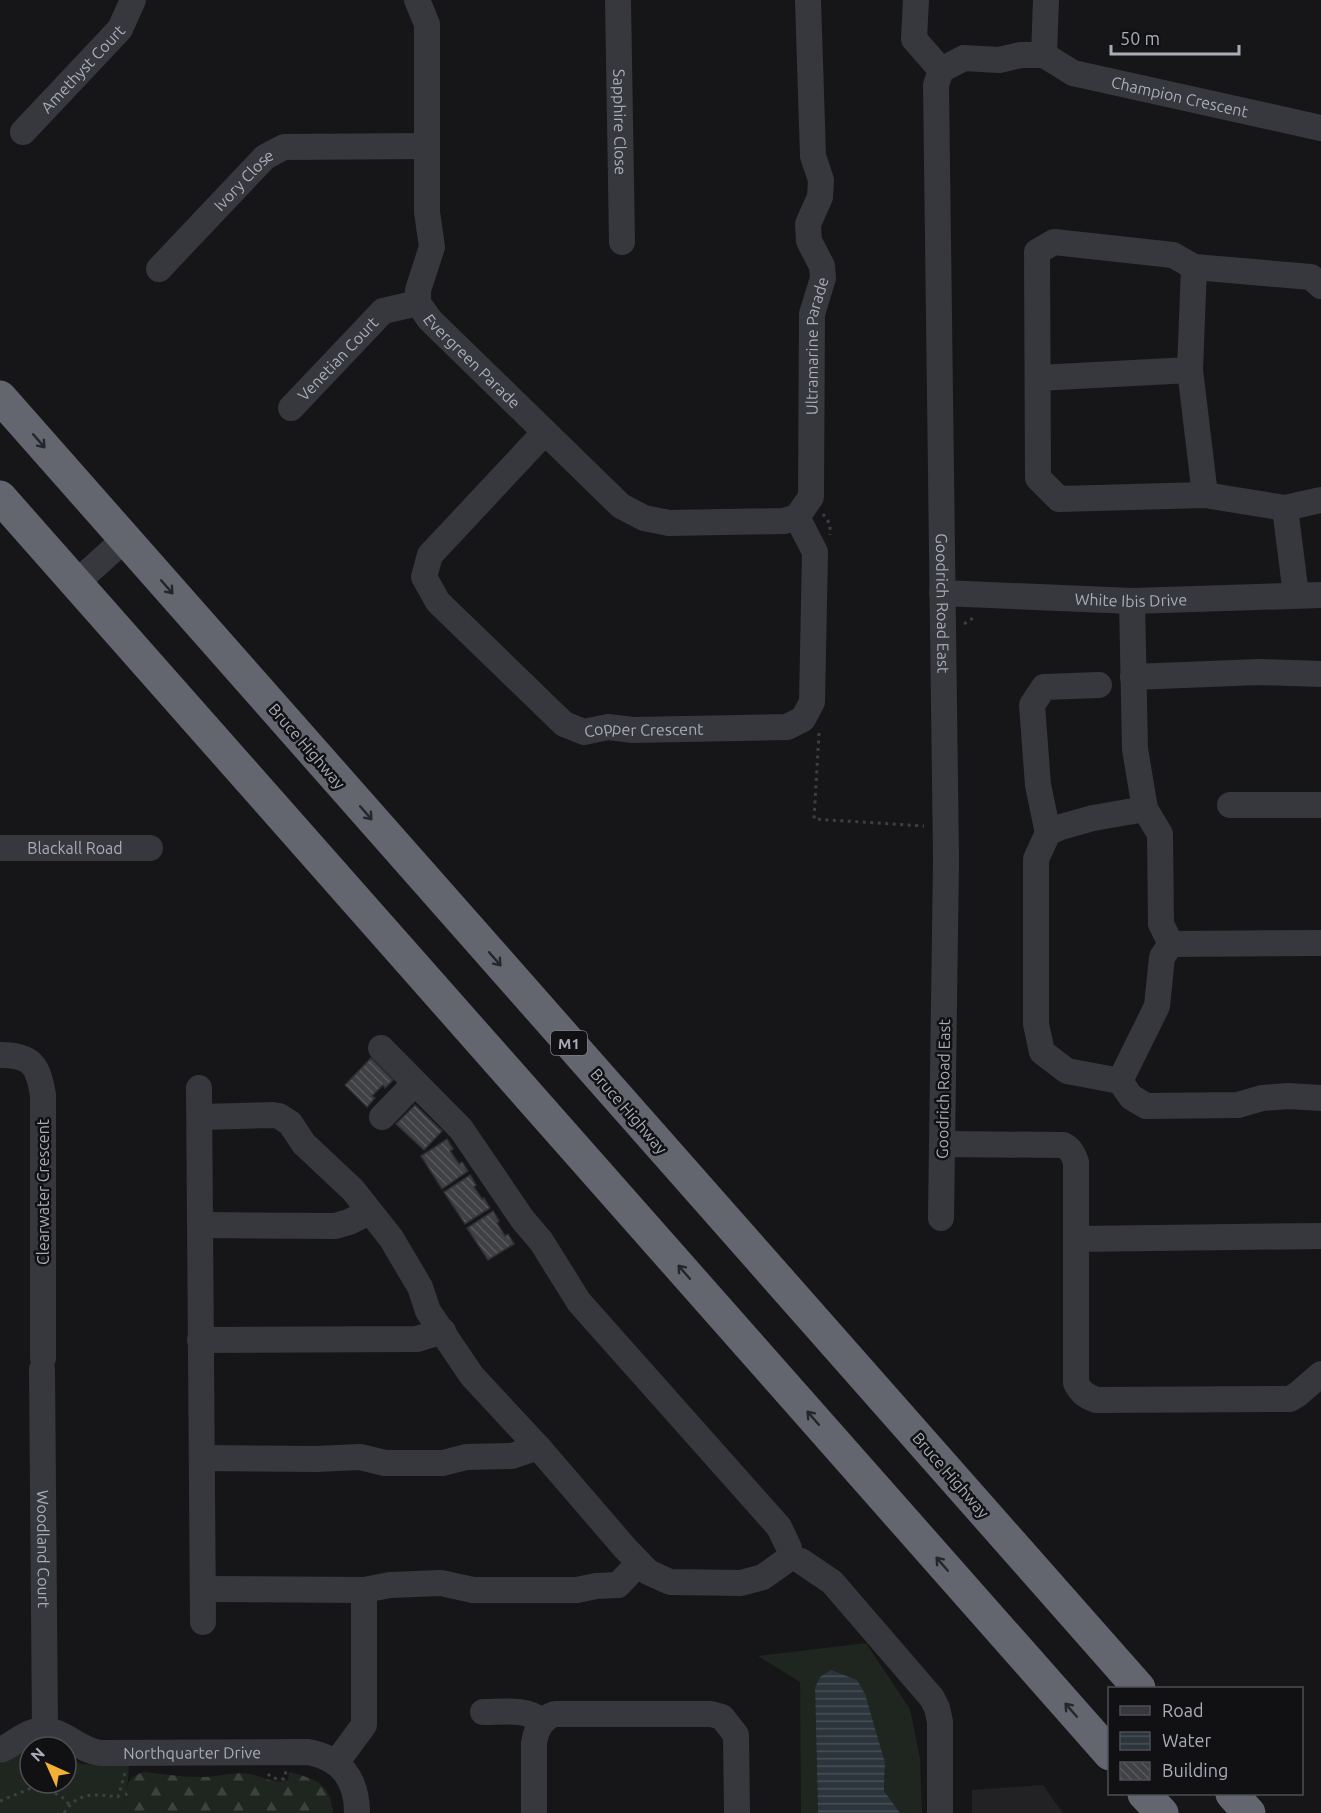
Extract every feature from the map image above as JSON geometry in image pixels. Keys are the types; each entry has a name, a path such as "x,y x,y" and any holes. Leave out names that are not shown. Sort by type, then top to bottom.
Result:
{"highway":[{"name":"Bruce Highway","path":"0,397 1137,1687"},
{"path":"0,497 1108,1752"},
{"path":"1145,1795 1162,1813"},
{"path":"1233,1795 1249,1813"}],"street":[{"name":"Amethyst Court","path":"23,132 120,29 133,0"},
{"name":"Sapphire Close","path":"618,0 622,242"},
{"name":"Ultramarine Parade","path":"804,507 812,314 823,278 822,266 809,241 808,224 820,197 820,180 813,156 808,0"},
{"path":"916,0 914,39 941,70 964,58 999,60 1021,55 1044,55 1046,0"},
{"name":"Evergreen Parade","path":"420,1 427,24 427,212 432,247 418,290 418,303 430,320 621,506 644,518 669,523 784,521 804,507"},
{"name":"Champion Crescent","path":"1044,55 1073,73 1321,128"},
{"name":"Goodrich Road East","path":"941,70 936,85 945,860 941,1218"},
{"name":"Ivory Close","path":"159,269 265,157 284,147 427,146"},
{"path":"1321,286 1311,277 1194,267 1173,255 1054,242 1037,252 1038,478 1059,499 1205,495 1285,508 1321,500"},
{"path":"1194,267 1190,370 1205,495"},
{"name":"Venetian Court","path":"291,408 383,311 418,303"},
{"path":"1038,378 1190,370"},
{"name":"Copper Crescent","path":"545,432 430,555 424,578 438,602 564,724 584,732 608,727 633,730 787,727 803,719 812,702 816,552 804,507"},
{"path":"1285,508 1296,596"},
{"path":"76,583 125,539"},
{"name":"White Ibis Drive","path":"942,593 1132,601 1321,595"},
{"path":"1132,601 1136,749 1145,809 1160,834 1161,924 1171,944"},
{"path":"1133,677 1259,672 1321,674"},
{"path":"1099,685 1044,687 1032,705 1038,785 1048,833 1036,859 1036,1024 1042,1052 1066,1071 1120,1081 1131,1097 1146,1106 1238,1105 1262,1098 1288,1096 1321,1098"},
{"path":"1230,805 1321,805"},
{"path":"1048,833 1061,826 1093,818 1145,809"},
{"name":"Blackall Road","path":"0,848 150,848"},
{"path":"1171,944 1321,943"},
{"path":"1120,1081 1157,1006 1162,957 1171,944"},
{"path":"381,1048 447,1113 472,1143 523,1220 541,1240 579,1302 772,1519 785,1537 791,1557 832,1582 924,1686 937,1708 940,1722 940,1813"},
{"name":"Clearwater Crescent","path":"0,1054 23,1056 31,1061 37,1069 43,1095 43,1364"},
{"path":"382,1117 415,1083"},
{"path":"200,1088 203,1622"},
{"path":"200,1117 273,1115 285,1119 295,1129 304,1144 353,1190 385,1229 405,1259 428,1311 472,1376 538,1447 639,1563 655,1576 670,1582 741,1583 763,1576 791,1557"},
{"path":"942,1144 1063,1146 1069,1148 1076,1162 1076,1383 1086,1396 1096,1400 1290,1399 1321,1374"},
{"path":"201,1225 335,1226 369,1212"},
{"path":"1076,1239 1321,1236"},
{"path":"200,1340 417,1339 443,1331"},
{"name":"Woodland Court","path":"43,1364 45,1730"},
{"path":"202,1458 360,1457 385,1463 443,1463 466,1456 512,1456 538,1447"},
{"path":"203,1589 364,1590 390,1585 441,1583 473,1590 577,1590 618,1585 639,1563"},
{"path":"357,1813 352,1783 349,1776 336,1763 364,1725 364,1590"},
{"path":"483,1712 526,1713 542,1721"},
{"path":"534,1813 536,1733 542,1721 555,1714 711,1714 722,1717 736,1735 737,1813"},
{"path":"0,1750 8,1748 26,1734 45,1730"},
{"name":"Northquarter Drive","path":"45,1730 59,1732 93,1752 129,1763 298,1751 329,1757 336,1763"}],"path":[{"path":"804,507 830,524 830,535"},
{"path":"819,730 814,819 944,827"},
{"path":"64,1813 69,1804 92,1794 118,1797 129,1763"},
{"path":"125,1778 129,1763"},
{"path":"258,1770 272,1778 284,1779 287,1769 295,1771"},
{"path":"0,1801 18,1793"},
{"path":"58,1795 69,1804"}],"shaded area":[{"path":"1043,1785 1063,1813 972,1813 972,1790"}],"green space":[{"path":"866,1643 910,1709 920,1759 922,1813 900,1813 884,1791 885,1763 815,1688 818,1813 801,1813 800,1682 758,1656"},
{"path":"18,1754 18,1795 78,1795 78,1762 81,1764 129,1765 124,1798 133,1813 0,1813 0,1764"},
{"path":"144,1772 200,1777 245,1773 279,1782 288,1780 289,1772 307,1777 320,1784 329,1795 333,1813 133,1813 124,1798 125,1793 132,1778"}],"water":[{"path":"831,1670 857,1680 865,1694 885,1763 884,1791 900,1813 818,1813 815,1688 820,1677"}],"building":[{"path":"371,1058 393,1080 385,1088 383,1085 372,1096 375,1098 367,1107 345,1085"},
{"path":"415,1105 442,1131 424,1150 396,1124"},
{"path":"447,1139 453,1149 450,1151 459,1164 462,1162 468,1171 442,1189 421,1156"},
{"path":"470,1175 476,1185 474,1187 490,1208 465,1224 444,1192"},
{"path":"493,1211 505,1236 508,1234 514,1244 488,1260 467,1228"}]}
